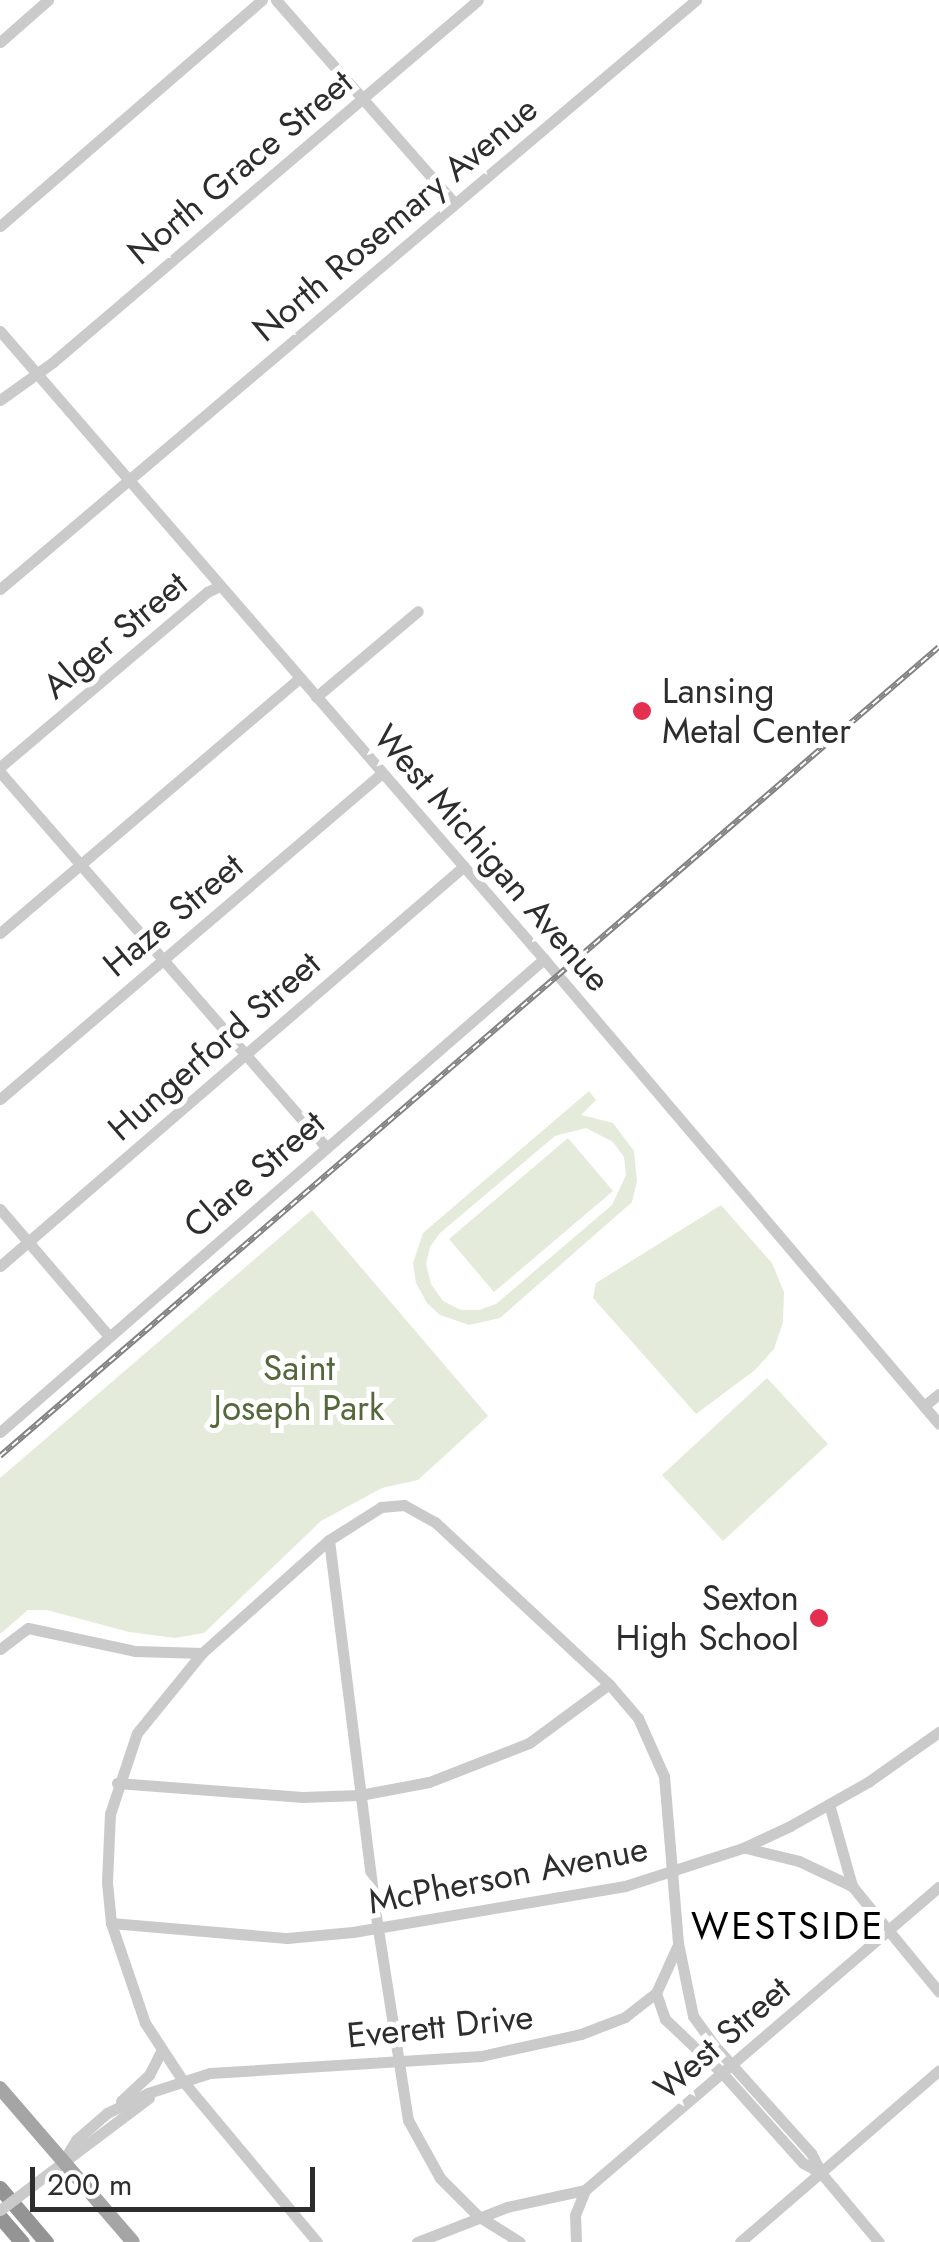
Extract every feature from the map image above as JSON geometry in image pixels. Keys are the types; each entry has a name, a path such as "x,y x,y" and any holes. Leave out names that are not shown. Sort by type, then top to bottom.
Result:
{"highway":[{"path":"0,2188 46,2242"},
{"path":"0,2214 18,2238"}],"main road":[{"path":"0,2088 132,2242"}],"street":[{"path":"0,42 48,0"},
{"path":"0,226 262,0"},
{"path":"276,0 454,204"},
{"name":"North Grace Street","path":"0,400 53,362 478,0"},
{"name":"North Rosemary Avenue","path":"0,589 696,0"},
{"name":"West Michigan Avenue","path":"0,331 544,959 939,1424"},
{"name":"Alger Street","path":"0,769 207,592 220,586"},
{"path":"316,697 418,611"},
{"path":"0,933 300,678"},
{"path":"0,769 326,1147"},
{"name":"Haze Street","path":"0,1099 382,774"},
{"name":"Hungerford Street","path":"0,1266 464,866"},
{"name":"Clare Street","path":"0,1432 544,959"},
{"path":"0,1209 109,1336"},
{"path":"924,1406 939,1394"},
{"path":"317,2242 161,2051 127,1980 111,1922 106,1851 117,1783 137,1732 202,1654 329,1540 381,1507 414,1508 436,1522 609,1684 638,1718 660,1762 669,1808 678,1943 694,2016 728,2071"},
{"path":"329,1540 377,1927 408,2120 424,2155 478,2216 520,2242"},
{"path":"0,1648 28,1628 136,1651 202,1654"},
{"path":"117,1783 302,1797 360,1794 429,1782 504,1756 579,1710 609,1684"},
{"name":"McPherson Avenue","path":"111,1922 287,1938 579,1896 672,1872 743,1848 829,1804 939,1732"},
{"path":"829,1804 852,1886 939,1992"},
{"path":"743,1848 799,1861 852,1886"},
{"name":"West Street","path":"417,2242 478,2216 585,2190 939,1887"},
{"path":"678,1943 656,1993 665,2019 728,2071 811,2153 821,2173 879,2242"},
{"name":"Everett Drive","path":"63,2161 76,2140 107,2114 183,2081 231,2070 481,2056 553,2043 625,2017 656,1993"},
{"path":"107,2114 149,2074 161,2051"},
{"path":"740,2242 939,2070"},
{"name":"Everett Drive","path":"0,2214 63,2161 84,2151 164,2088"},
{"path":"576,2242 575,2215 585,2190"}],"green space":[{"path":"589,1091 596,1100 581,1115 613,1123 634,1151 637,1181 632,1202 500,1318 469,1325 440,1315 427,1303 416,1283 413,1263 423,1233","holes":["586,1128 613,1142 624,1157 626,1175 612,1205 496,1304 479,1310 461,1310 443,1301 431,1284 426,1264 430,1247 440,1233 555,1136"]},
{"path":"568,1138 613,1191 494,1292 449,1239"},
{"path":"721,1205 772,1263 784,1292 783,1322 774,1349 755,1370 696,1414 593,1298 596,1283"},
{"name":"Saint Joseph Park","path":"312,1210 488,1416 418,1480 382,1488 321,1521 204,1633 175,1638 129,1632 47,1610 28,1610 0,1634 0,1478"},
{"path":"767,1378 828,1444 723,1541 662,1475"}],"railway":[{"path":"0,1456 939,647"}],"place":[{"name":"Lansing Metal Center","path":"642,711"},
{"name":"Sexton High School","path":"819,1618"}],"district":[{"name":"WESTSIDE","path":"788,1926"}]}
